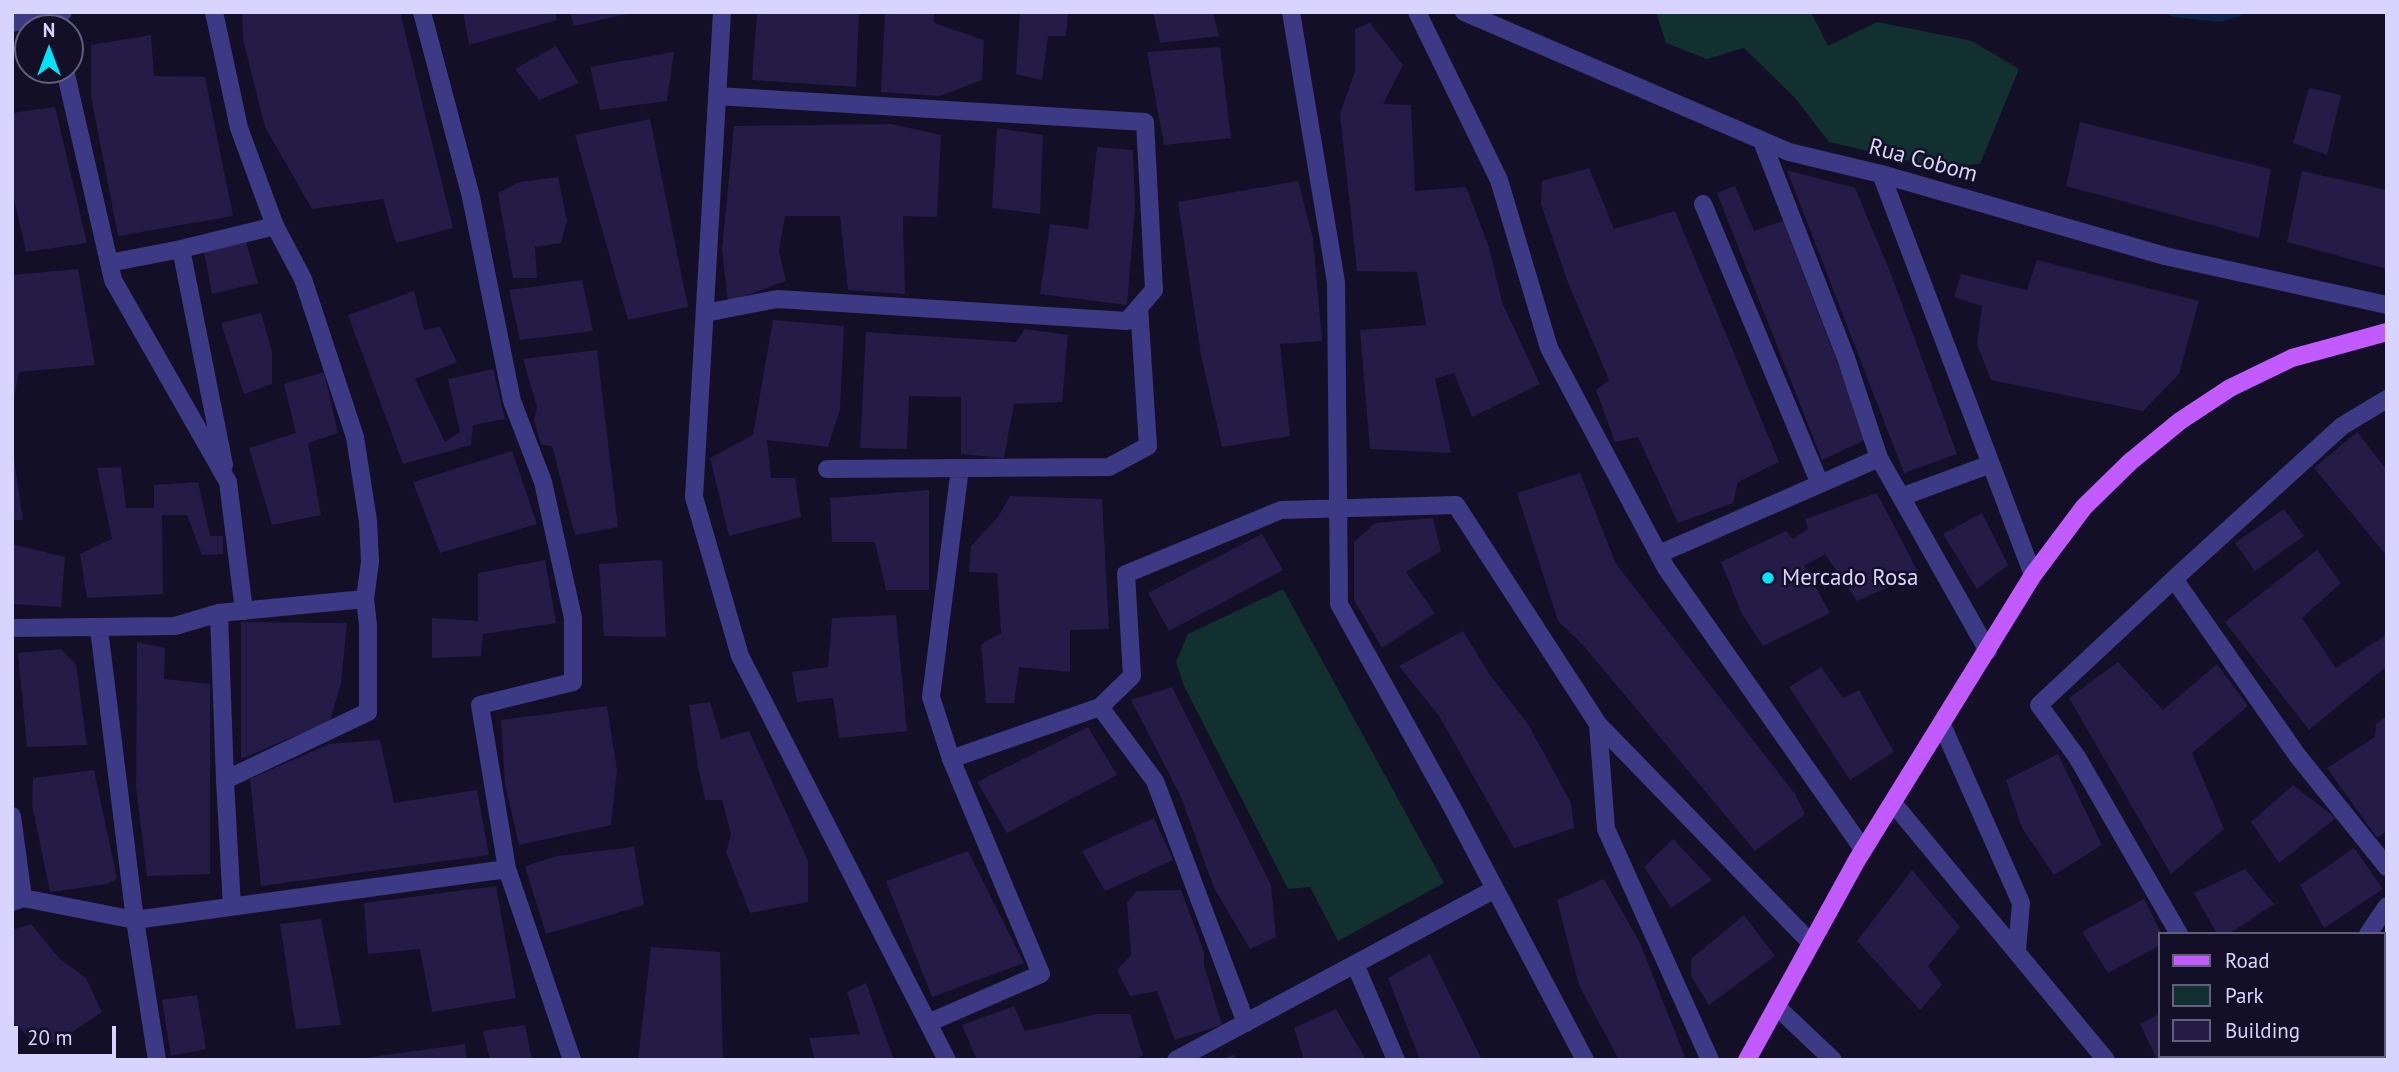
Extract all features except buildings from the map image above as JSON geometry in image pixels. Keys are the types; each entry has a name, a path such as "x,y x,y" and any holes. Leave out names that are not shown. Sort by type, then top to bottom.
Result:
{"main road":[{"path":"1746,1060 1863,849 1988,652 2033,575 2084,507 2130,462 2180,421 2230,388 2292,358 2387,332"}],"street":[{"path":"215,12 239,128 275,226 303,279 355,437 369,521 370,562 365,599 369,625 369,712 225,780"},
{"path":"422,12 471,197 512,401 543,482 573,618 573,682 480,705 507,869 572,1060"},
{"path":"722,12 694,497 740,656 947,1060"},
{"path":"1291,12 1336,282 1339,604 1495,889 1584,1060"},
{"path":"1417,12 1499,180 1549,348 1659,554 1863,849"},
{"name":"Rua Cobom","path":"1464,12 1789,152 1881,174 2165,256 2387,305"},
{"path":"68,84 113,280 228,482"},
{"path":"705,313 777,299 1127,321 1154,290 1145,122 717,96"},
{"path":"1762,141 1846,358 1879,458 1988,652"},
{"path":"1881,174 2033,575"},
{"path":"1703,204 1821,484"},
{"path":"109,262 181,249 275,226"},
{"path":"181,249 228,482 244,611"},
{"path":"827,469 1109,467 1148,446 1139,307"},
{"path":"2178,932 2077,757 2039,705 2342,426 2387,399"},
{"path":"1659,554 1879,458"},
{"path":"1901,497 1991,464"},
{"path":"928,1023 1041,974 951,760 931,697 960,468"},
{"path":"951,760 1100,707 1132,676 1125,574 1281,510 1456,505 1598,724 1811,943"},
{"path":"2174,579 2297,755 2387,867"},
{"path":"12,628 175,626 219,613 365,599"},
{"path":"219,613 232,907"},
{"path":"99,628 135,919 157,1060"},
{"path":"1100,707 1155,781 1246,1023"},
{"path":"1598,724 1606,830 1710,1060"},
{"path":"1942,725 2021,903 2017,950"},
{"path":"1893,803 2106,1060"},
{"path":"12,816 18,900 135,919 507,869"},
{"path":"1176,1060 1495,889"},
{"path":"2369,932 2387,906"},
{"path":"1355,964 1396,1060"},
{"path":"1777,1007 1833,1060"}],"green space":[{"path":"1656,12 1811,12 1828,46 1877,22 1972,41 2019,69 1980,164 1936,167 1829,142 1796,99 1744,48 1707,59 1666,43"},
{"path":"1283,589 1444,883 1338,941 1310,887 1288,889 1184,686 1176,662 1188,634"}],"waterway":[{"path":"2174,12 2220,17 2237,12"}],"place":[{"name":"Mercado Rosa","path":"1768,578"}]}
